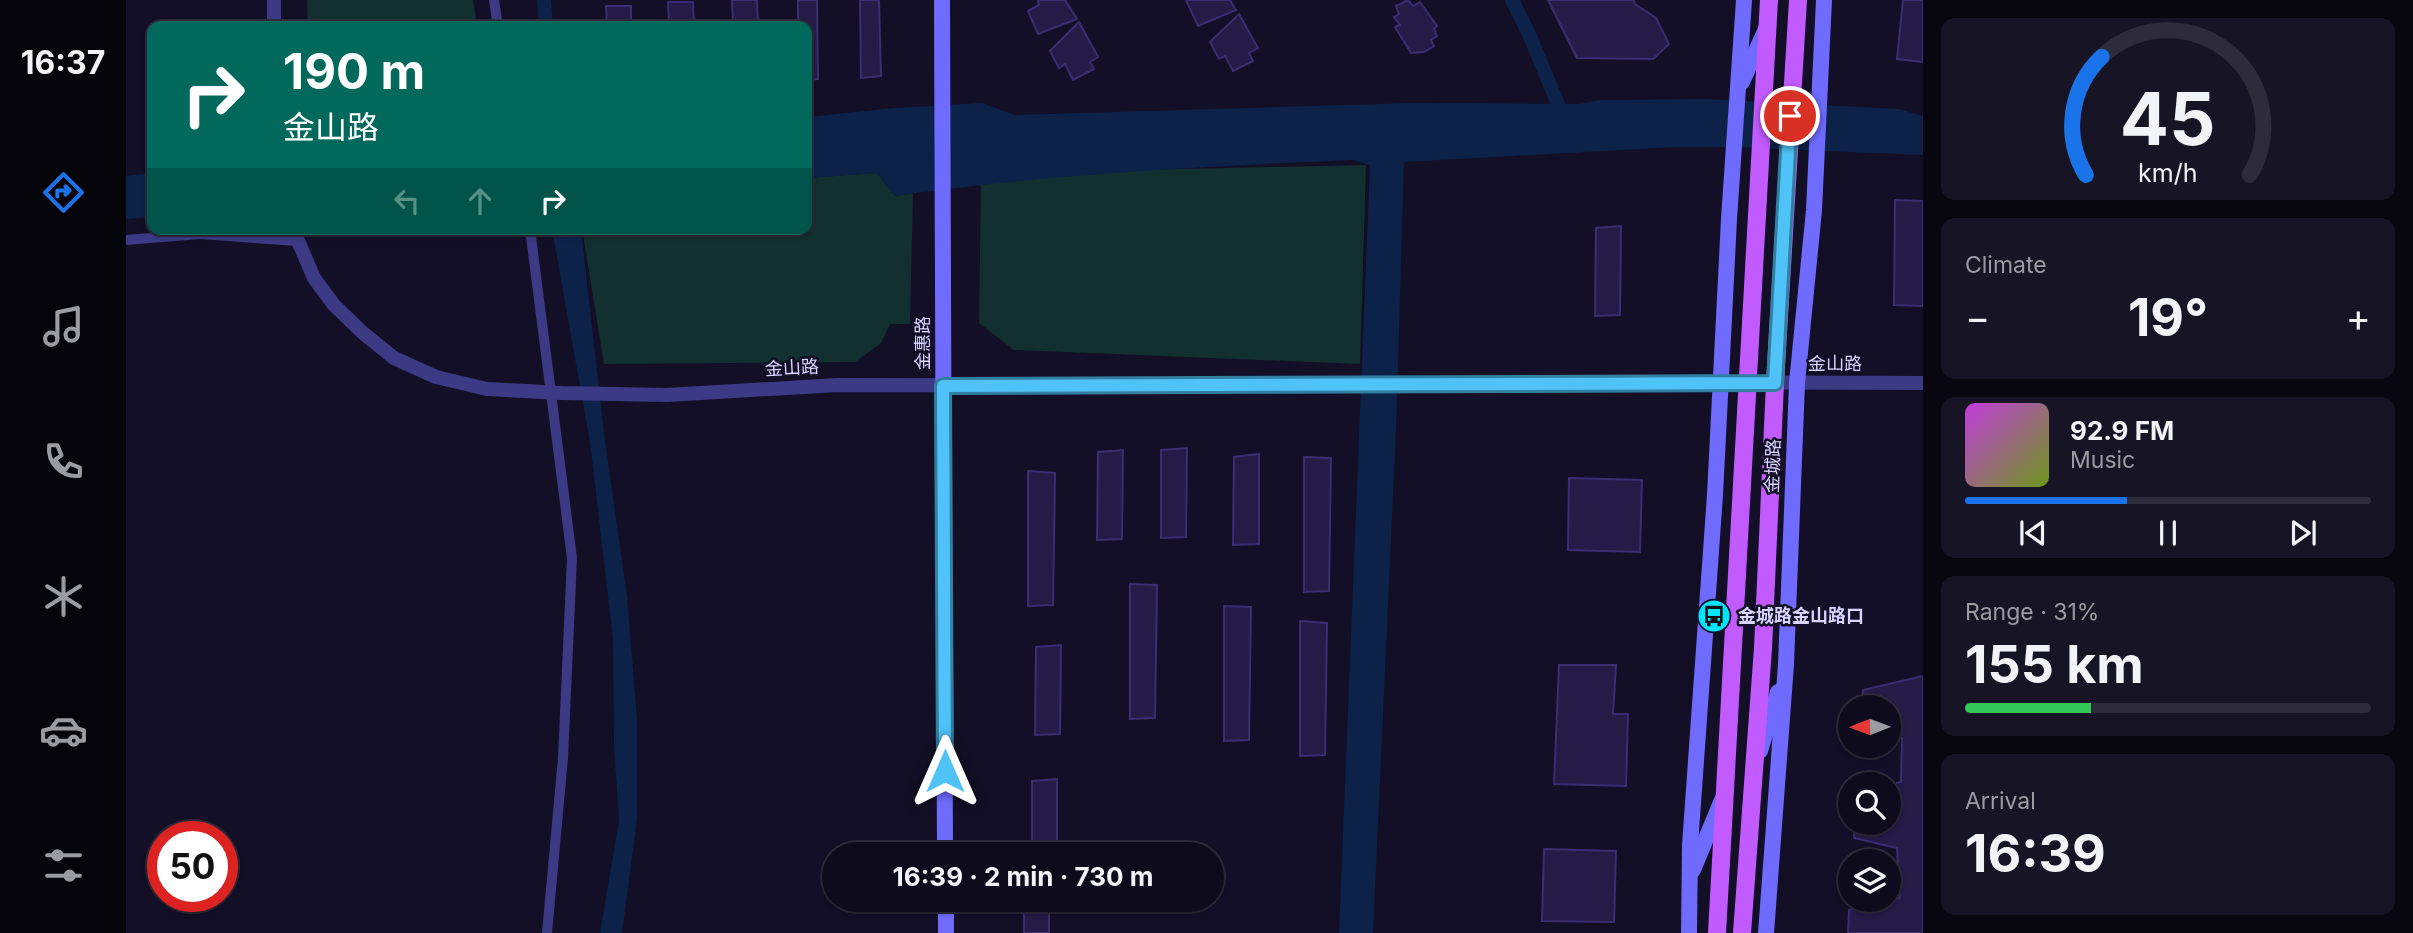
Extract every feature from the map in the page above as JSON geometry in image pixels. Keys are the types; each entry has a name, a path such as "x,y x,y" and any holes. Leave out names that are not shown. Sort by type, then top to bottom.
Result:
{"main road":[{"name":"金惠路","path":"942,0 945,842"},
{"path":"1689,933 1690,845 1715,495 1744,0"},
{"name":"金城路","path":"1717,933 1769,0"},
{"name":"金城路","path":"1742,933 1763,648 1775,383 1798,0"},
{"name":"金城路","path":"1766,933 1786,664 1797,383 1814,210 1825,0"},
{"path":"1738,94 1767,27"},
{"path":"1754,770 1786,664"},
{"path":"1690,877 1725,795"},
{"path":"946,912 946,933"}],"street":[{"path":"274,0 274,21"},
{"path":"494,0 497,21"},
{"path":"126,240 188,235"},
{"name":"金山路","path":"295,235 314,278 334,305 394,358 436,377 487,388 556,393 667,395 838,385 1923,383"},
{"path":"531,235 556,393 572,558 562,758 547,933"}],"green space":[{"path":"307,0 473,0 476,21 308,21"},
{"path":"1366,165 1360,364 1014,350 979,323 981,183 1135,170"},
{"path":"877,173 895,196 913,193 910,324 890,324 881,343 855,362 604,364 583,235 812,235 812,178"}],"water":[{"path":"1706,99 1899,109 1923,116 1923,155 1676,147 1404,162 1396,430 1373,933 1339,933 1370,165 1352,160 1123,172 895,196 877,173 812,178 812,116 982,103 1015,115 1414,103 1579,104 1600,100"},
{"path":"147,174 147,217 126,219 126,176"},
{"path":"553,235 582,235 604,433 627,596 637,718 637,820 622,933 600,933 619,820 614,746 613,639 590,442"}],"building":[{"path":"732,0 757,0 758,21 733,21"},
{"path":"798,0 817,0 818,79 812,80 812,21 798,21"},
{"path":"860,0 879,0 881,76 861,78"},
{"path":"1038,0 1065,0 1077,19 1038,34 1028,11 1039,5"},
{"path":"1186,0 1230,0 1236,10 1198,26"},
{"path":"1408,0 1413,6 1420,2 1437,26 1434,29 1437,36 1431,40 1434,46 1424,52 1411,53 1395,27 1400,25 1394,17 1399,14 1396,6"},
{"path":"1548,0 1634,0 1635,4 1656,18 1669,44 1653,59 1577,58"},
{"path":"1903,0 1923,0 1923,62 1897,59"},
{"path":"668,2 693,2 694,21 669,21"},
{"path":"606,6 631,6 631,21 607,21"},
{"path":"1239,14 1258,48 1249,53 1253,61 1233,71 1225,56 1219,59 1210,42"},
{"path":"1079,22 1098,57 1090,62 1094,69 1073,80 1065,64 1059,68 1050,51"},
{"path":"1895,200 1923,201 1923,306 1894,305"},
{"path":"1621,226 1620,315 1595,316 1596,228"},
{"path":"1187,448 1186,537 1161,538 1161,450"},
{"path":"1123,450 1122,539 1097,540 1098,452"},
{"path":"1259,454 1259,544 1233,545 1234,457"},
{"path":"1304,457 1331,458 1329,591 1304,592"},
{"path":"1028,471 1055,473 1053,605 1028,606"},
{"path":"1569,478 1642,480 1640,552 1568,550"},
{"path":"1130,584 1157,585 1155,718 1130,719"},
{"path":"1224,606 1251,607 1249,740 1224,741"},
{"path":"1300,621 1327,623 1325,755 1300,756"},
{"path":"1061,645 1060,734 1035,735 1036,647"},
{"path":"1559,665 1616,665 1613,714 1628,714 1626,786 1554,784"},
{"path":"1923,676 1923,933 1848,933 1849,912 1901,912 1901,849 1854,838 1854,835 1901,835 1901,695 1863,695 1863,690"},
{"path":"1057,779 1057,842 1032,842 1032,781"},
{"path":"1544,849 1616,851 1614,922 1542,921"},
{"path":"1024,912 1049,912 1049,933 1024,933"}],"waterway":[{"path":"544,0 546,21"},
{"path":"1512,0 1565,121"}],"place":[{"name":"金城路金山路口","path":"1714,616"}],"route":[{"path":"945,771 943,386 1775,383 1790,116"}]}
